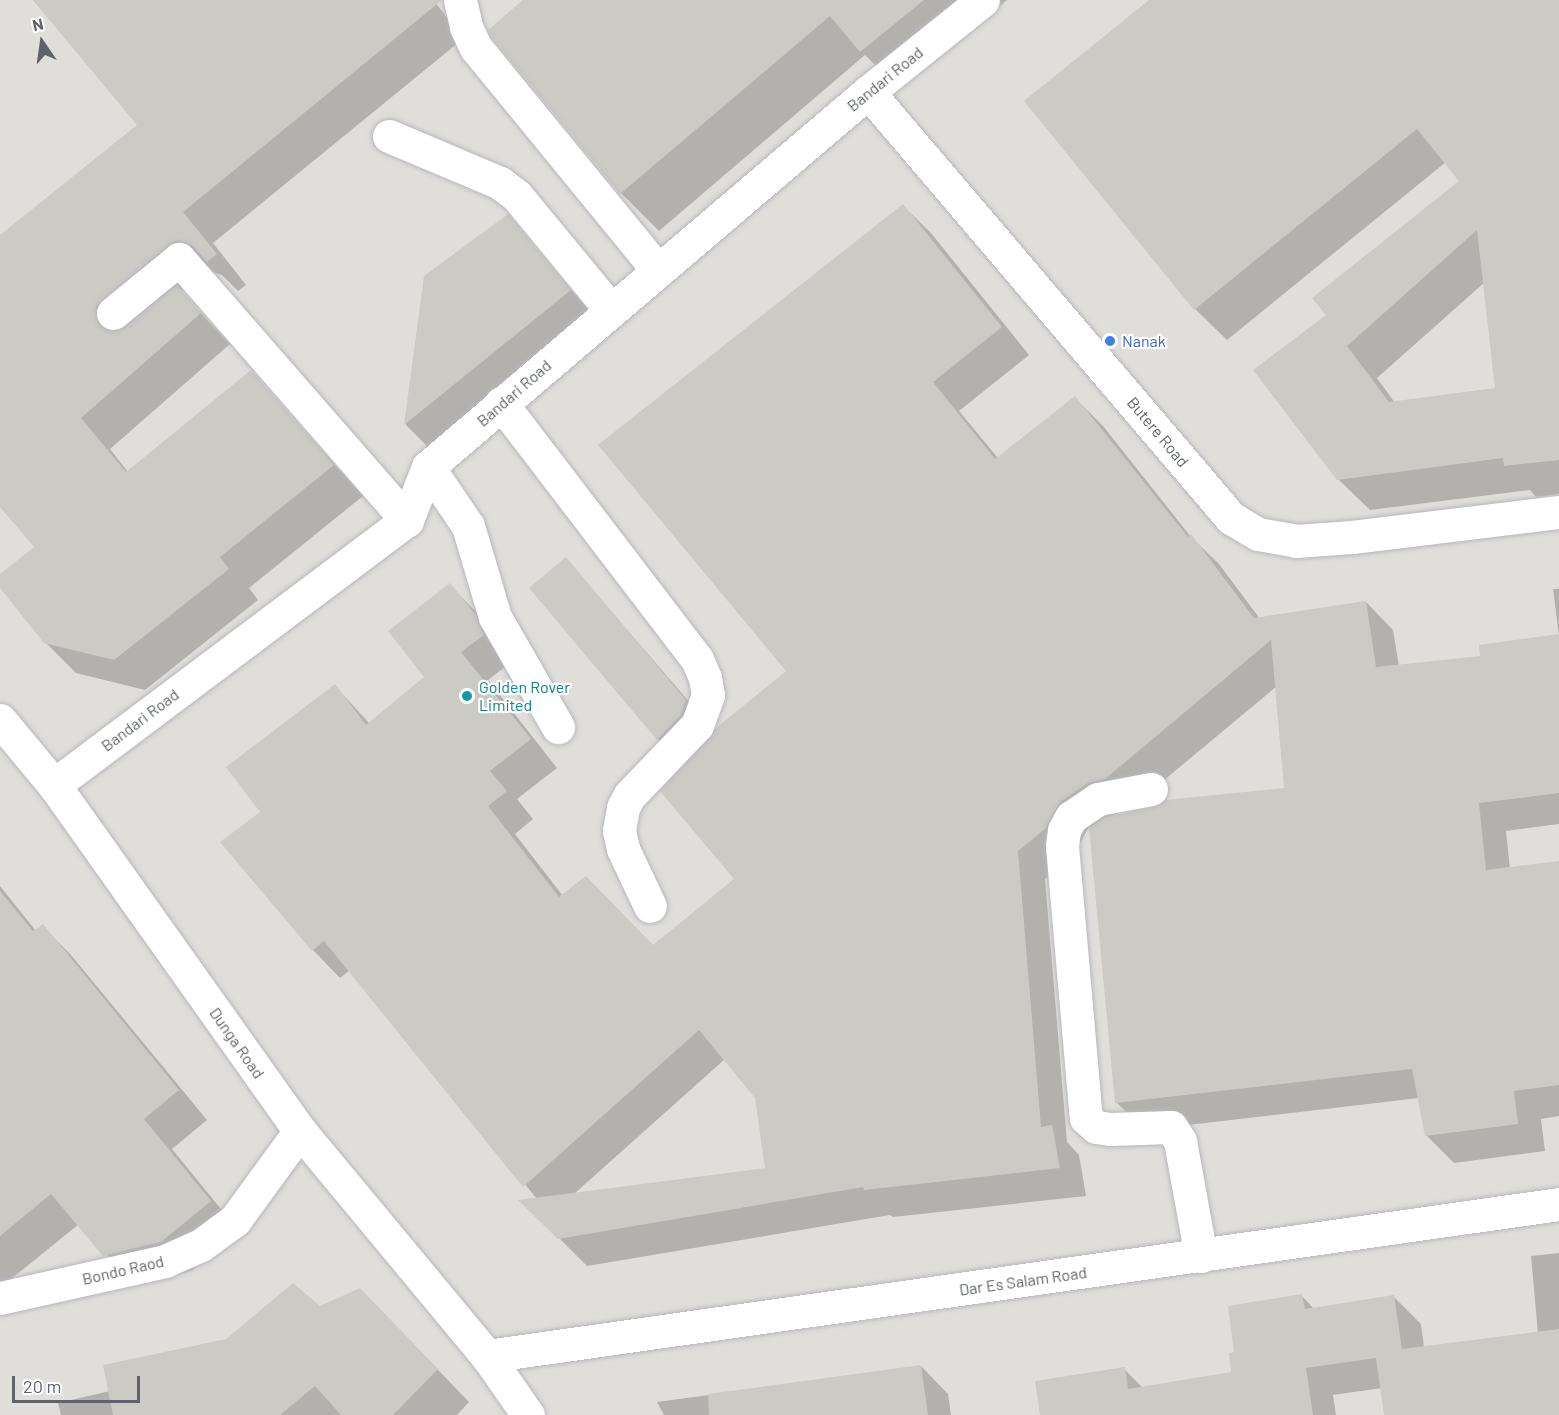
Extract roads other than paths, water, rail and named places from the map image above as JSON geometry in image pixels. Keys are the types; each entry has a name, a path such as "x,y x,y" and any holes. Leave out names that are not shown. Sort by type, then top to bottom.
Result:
{"street":[{"path":"460,0 466,27 476,48 658,270"},
{"name":"Bandari Road","path":"54,785 407,520 428,467 868,92 983,0"},
{"name":"Butere Road","path":"868,92 1232,518 1258,534 1307,541 1559,512"},
{"path":"388,136 500,183 517,196 611,310"},
{"path":"113,313 179,259 407,520"},
{"path":"501,404 698,659 705,678 708,695 697,725 629,796 623,808 619,831 623,849 650,906"},
{"path":"428,467 468,526 495,617 558,727"},
{"name":"Dunga Road","path":"0,720 54,785 300,1131 487,1356 528,1415"},
{"path":"1151,789 1098,799 1071,818 1064,830 1062,846 1086,1118 1096,1127 1111,1129 1172,1127 1180,1141 1201,1256"},
{"name":"Bondo Raod","path":"0,1298 165,1262 201,1245 235,1220 300,1131"},
{"name":"Dar Es Salam Road","path":"487,1356 1559,1204"}],"place":[{"name":"Nanak","path":"1110,341"},
{"name":"Golden Rover Limited","path":"467,696"}]}
